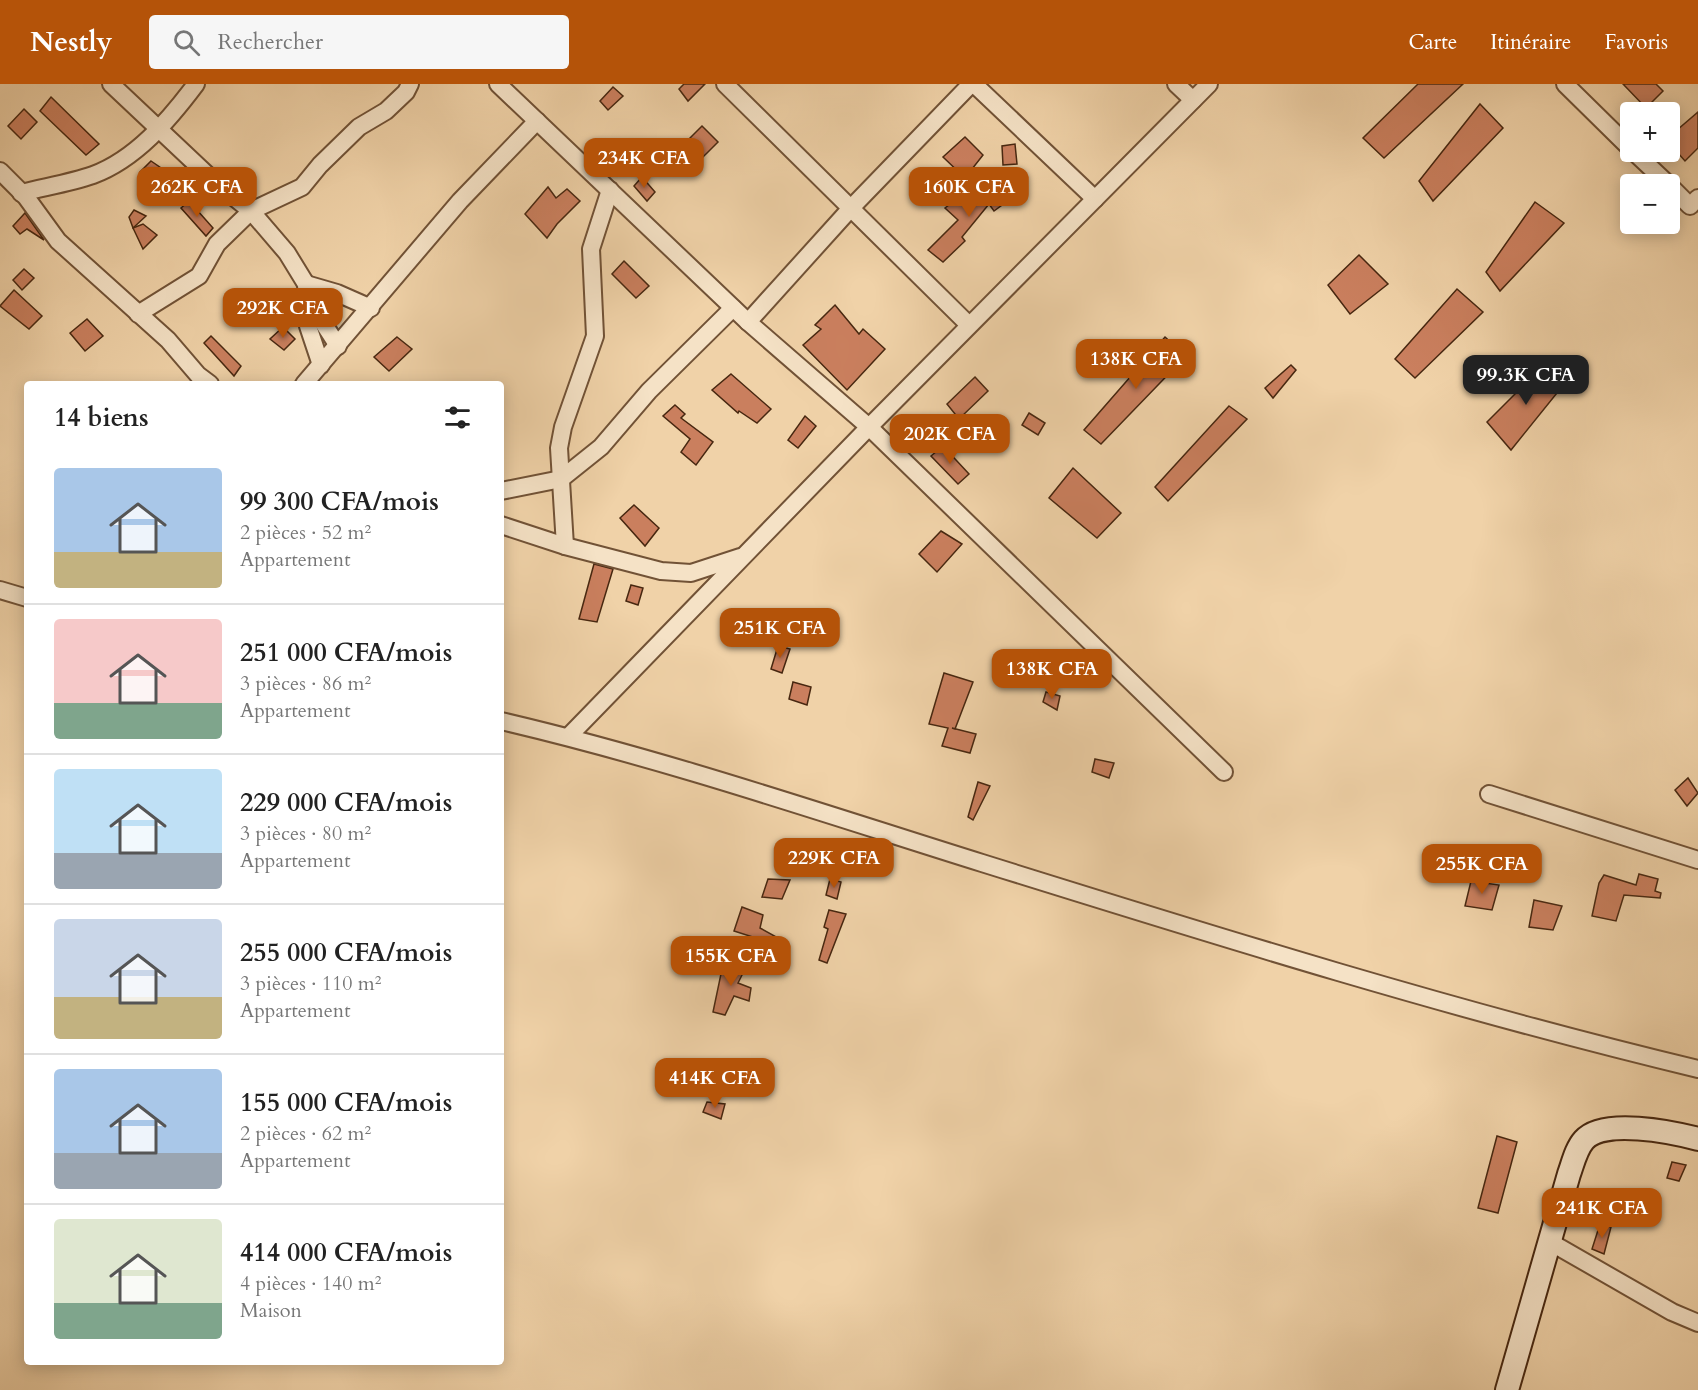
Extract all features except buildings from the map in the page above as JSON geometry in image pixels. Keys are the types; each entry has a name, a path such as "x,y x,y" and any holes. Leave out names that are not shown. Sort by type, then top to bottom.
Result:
{"street":[{"path":"111,84 159,127 215,183 251,211 287,254 338,346"},
{"path":"21,193 94,174 129,154 159,127 196,84"},
{"path":"138,314 199,276 217,244 251,211 302,187 320,165 359,127 386,111 406,92 410,84"},
{"path":"498,84 748,322 869,427 1224,772"},
{"path":"725,84 969,325"},
{"path":"748,322 850,208 973,84 1095,199"},
{"path":"1176,84 1193,100"},
{"path":"568,736 969,325 1209,84"},
{"path":"1565,84 1620,138"},
{"path":"307,381 460,201 537,121"},
{"path":"1645,162 1657,174"},
{"path":"0,171 21,193 58,241 168,340 206,381"},
{"path":"565,546 559,448 563,428 595,336 591,249 610,190"},
{"path":"1680,196 1690,206 1698,198"},
{"path":"307,292 337,293 371,308"},
{"path":"307,292 308,326 321,365"},
{"path":"504,490 561,479 601,447 649,391 733,308"},
{"path":"504,526 565,546 661,571 691,573 744,555"},
{"path":"0,590 24,597"},
{"path":"504,722 652,759 1244,945 1599,1045 1698,1069"},
{"path":"1489,794 1698,860"},
{"path":"1507,1390 1576,1153 1584,1140 1594,1132 1629,1128 1692,1136"},
{"path":"1550,1242 1672,1312 1698,1323"}]}
